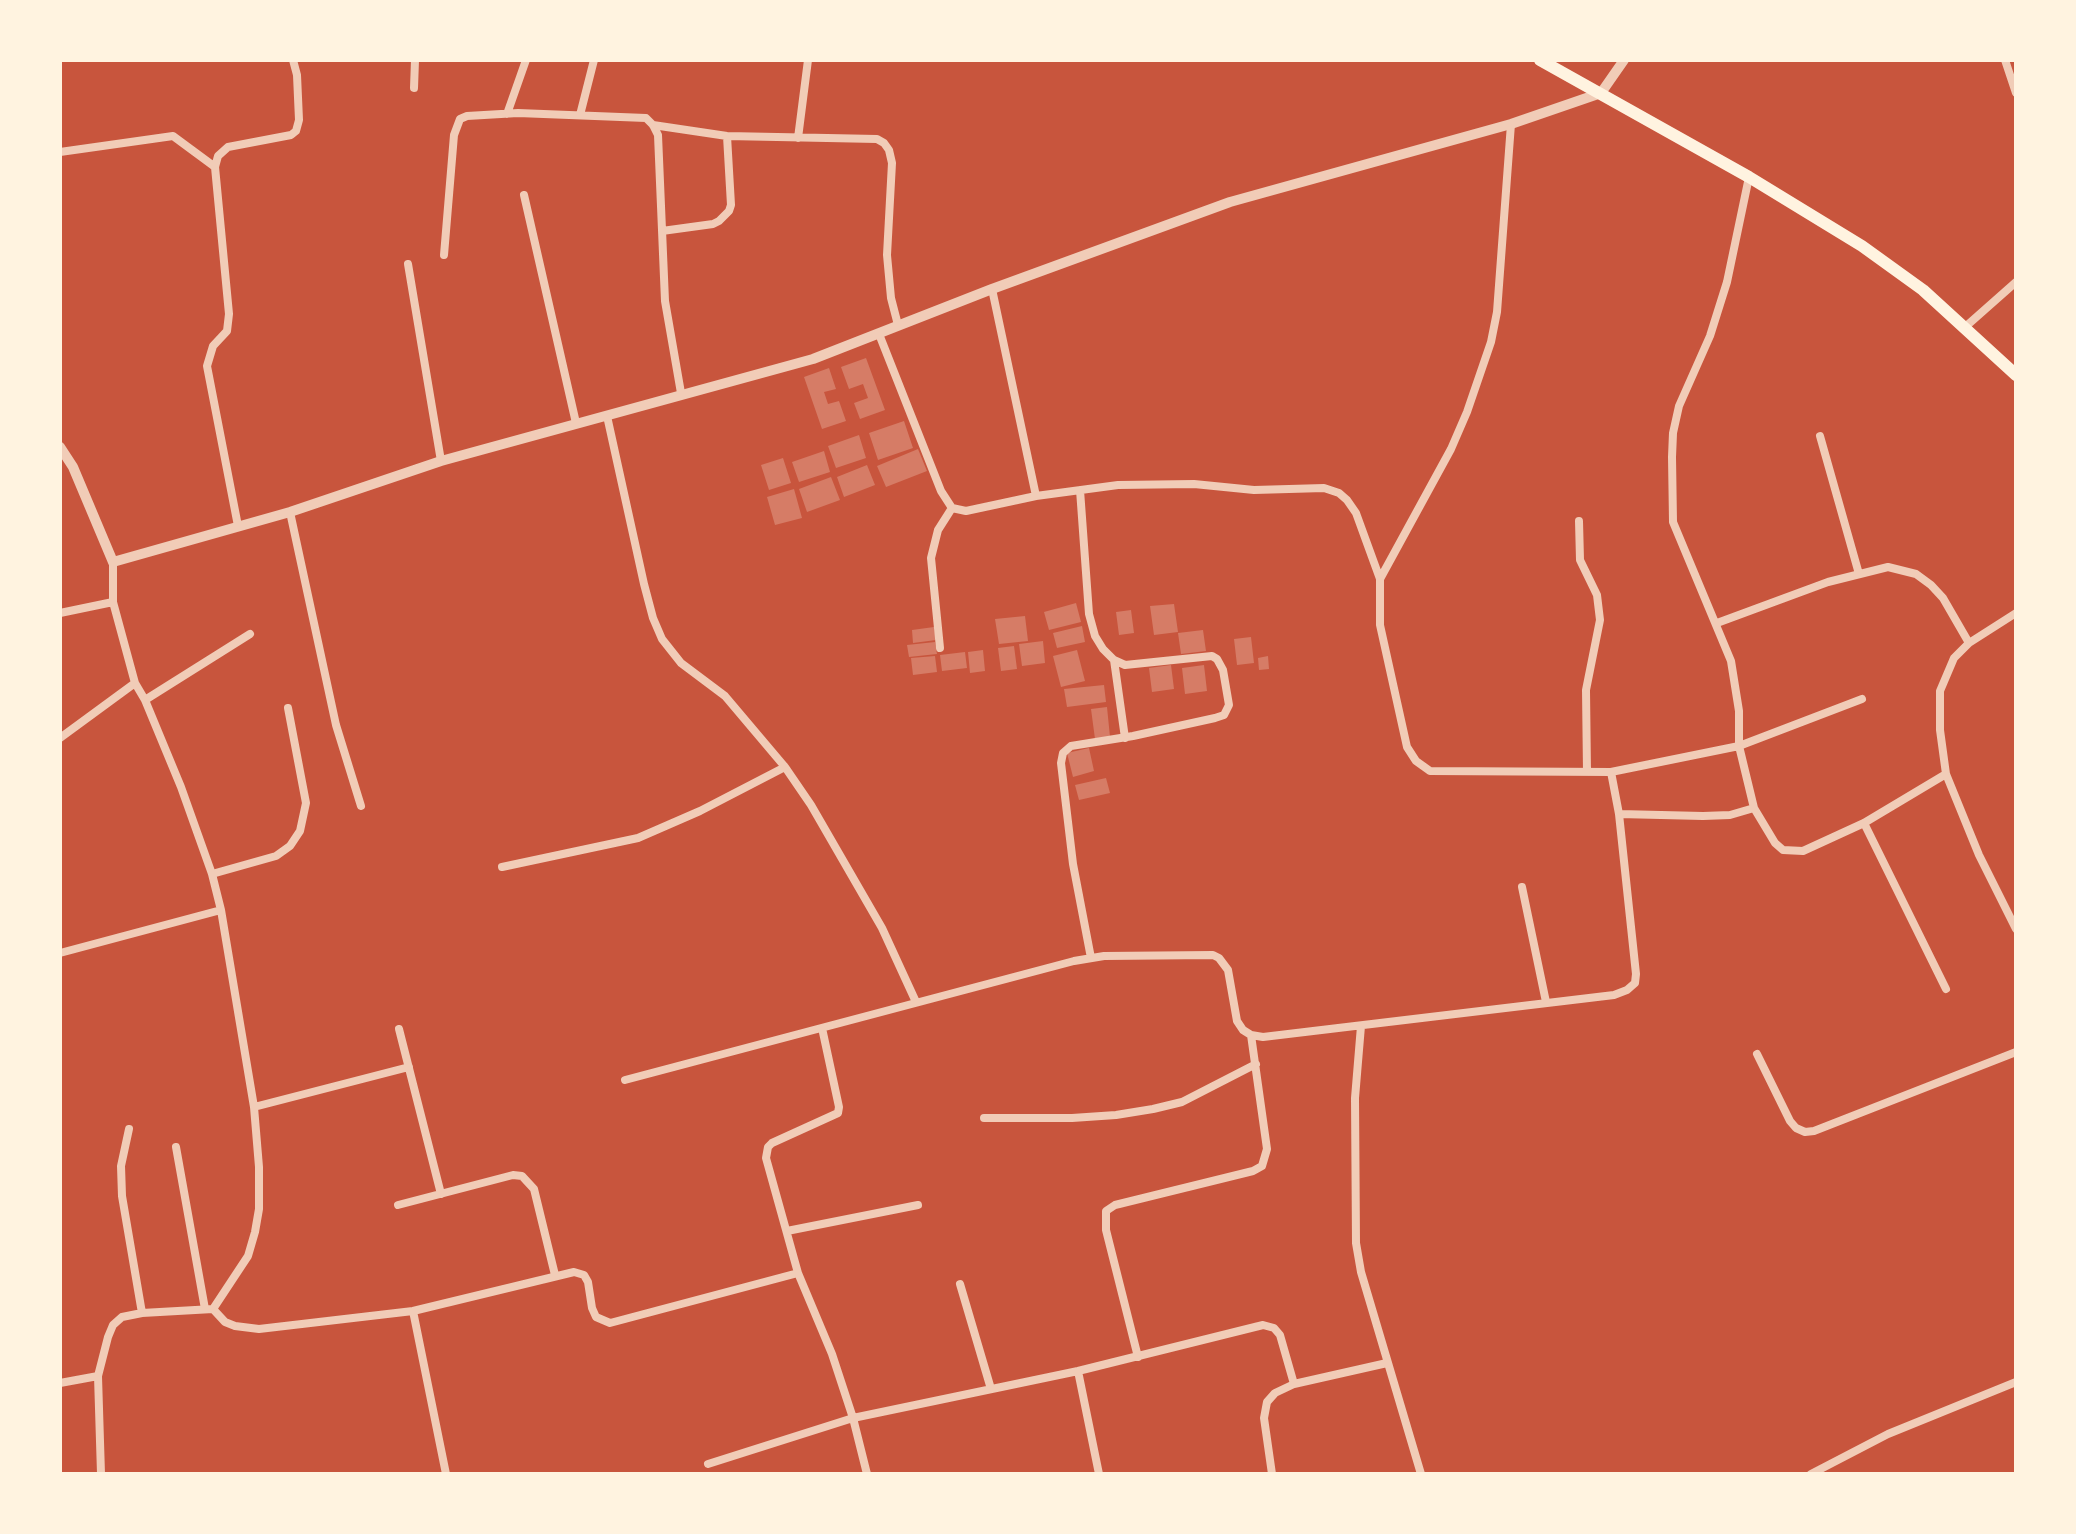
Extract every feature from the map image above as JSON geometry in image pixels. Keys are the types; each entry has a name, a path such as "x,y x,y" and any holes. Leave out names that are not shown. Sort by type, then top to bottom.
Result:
{"main road":[{"path":"1540,60 1749,177 1891,265 2016,375"}],"street":[{"path":"238,526 207,366 213,346 227,331 229,314 215,167 218,156 228,147 291,135 296,131 299,120 297,75 293,60"},
{"path":"414,88 415,60"},
{"path":"507,114 526,60"},
{"path":"580,115 594,60"},
{"path":"798,138 808,60"},
{"path":"113,562 290,512 441,461 813,359 992,289 1230,202 1511,124 1601,93 1624,60"},
{"path":"2005,60 2016,93"},
{"path":"444,255 456,126 460,119 507,114 646,118 658,135 665,301 681,393"},
{"path":"1380,579 1451,449 1491,342 1497,312 1511,124"},
{"path":"653,125 727,136 877,139 889,150 892,178 888,279 898,325"},
{"path":"60,152 173,136 215,167"},
{"path":"662,231 713,224 725,217 729,211 727,136"},
{"path":"1749,177 1719,309 1679,406 1673,433 1673,522 1717,623 1736,682 1739,746 1754,808 1775,843 1783,850 1803,851 1864,823 1946,774"},
{"path":"524,195 576,423"},
{"path":"408,264 441,461"},
{"path":"1964,328 2016,282"},
{"path":"992,289 1036,496"},
{"path":"879,334 941,491 952,508 966,511 1036,496 1118,485 1194,484 1254,490 1324,488 1339,493 1356,513 1380,579 1380,625 1407,747 1416,761 1430,771 1611,772 1739,746 1862,699"},
{"path":"607,416 644,584 662,639 681,663 725,696 785,767 811,805 882,928 916,1002"},
{"path":"1820,436 1859,574"},
{"path":"60,447 73,467 113,562 113,602 135,683 181,787 212,874 221,910 254,1107 259,1209 248,1256 209,1309"},
{"path":"1080,490 1089,614 1095,636 1103,649 1114,660 1125,665 1212,656 1223,670 1229,705 1224,715 1215,718 1065,749 1062,758 1073,864 1091,958"},
{"path":"940,648 931,558 938,530 952,508"},
{"path":"290,512 336,725 361,806"},
{"path":"1579,521 1580,560 1597,595 1600,620 1586,690 1587,772"},
{"path":"1717,623 1790,595 1888,567 1916,574 1931,585 1943,598 1969,643"},
{"path":"60,613 113,602"},
{"path":"2016,613 1969,643 1954,658 1940,691 1940,730 1946,774 1969,833 2016,929"},
{"path":"145,700 250,634"},
{"path":"1114,660 1125,738"},
{"path":"60,738 135,683"},
{"path":"212,874 276,856 290,846 300,831 306,803 288,708"},
{"path":"502,867 638,838 700,811 785,767"},
{"path":"625,1080 1091,958 1213,955 1228,970 1237,1021 1251,1035 1263,1037 1614,995 1635,983 1635,950 1611,772"},
{"path":"1619,814 1730,815 1754,808"},
{"path":"1864,823 1946,989"},
{"path":"1522,887 1546,1002"},
{"path":"60,953 221,910"},
{"path":"1361,1026 1355,1098 1356,1243 1361,1272 1421,1474"},
{"path":"822,1028 838,1113 772,1143 766,1151 798,1273 832,1354 867,1474"},
{"path":"399,1029 441,1194"},
{"path":"1138,1357 1106,1230 1106,1211 1115,1205 1253,1171 1262,1166 1267,1149 1251,1035"},
{"path":"1757,1054 1790,1121 1805,1132 2016,1052"},
{"path":"984,1118 1072,1118 1153,1109 1182,1102 1256,1064"},
{"path":"254,1107 409,1067"},
{"path":"129,1129 121,1166 122,1196 142,1313"},
{"path":"176,1147 209,1309 225,1322 259,1329 413,1311 574,1272 584,1275 588,1282 596,1317 610,1323 798,1273"},
{"path":"398,1205 513,1175 522,1176 534,1189 555,1275"},
{"path":"787,1231 918,1205"},
{"path":"960,1284 991,1389"},
{"path":"101,1474 98,1376 113,1325 122,1317 142,1313 209,1309"},
{"path":"413,1311 446,1474"},
{"path":"708,1464 853,1418 1078,1371 1269,1326 1280,1335 1294,1384"},
{"path":"1272,1474 1264,1418 1267,1402 1275,1393 1294,1384 1387,1363"},
{"path":"1078,1371 1099,1474"},
{"path":"60,1383 98,1376"},
{"path":"1811,1474 1888,1434 2016,1382"}],"building":[{"path":"866,358 885,410 860,419 854,403 868,398 863,384 849,389 841,367"},
{"path":"829,368 836,389 824,392 828,404 839,401 846,421 822,429 804,377"},
{"path":"904,421 913,448 878,460 869,433"},
{"path":"859,435 866,458 836,468 828,446"},
{"path":"918,449 927,471 886,487 877,466"},
{"path":"824,451 830,472 799,482 792,462"},
{"path":"783,458 791,483 769,490 761,465"},
{"path":"867,465 875,485 844,497 837,477"},
{"path":"831,477 840,500 807,512 799,489"},
{"path":"794,489 802,518 775,525 767,497"},
{"path":"1076,603 1081,622 1049,630 1044,612"},
{"path":"1174,604 1178,632 1154,635 1150,606"},
{"path":"1131,610 1134,633 1119,635 1116,612"},
{"path":"1025,616 1028,641 999,644 995,619"},
{"path":"1082,626 1085,642 1057,648 1053,633"},
{"path":"934,627 936,640 913,643 912,630"},
{"path":"1203,630 1206,651 1181,654 1178,633"},
{"path":"1251,637 1254,663 1237,665 1234,639"},
{"path":"1043,641 1045,663 1022,666 1019,644"},
{"path":"935,642 937,654 909,657 907,645"},
{"path":"1014,646 1017,669 1001,671 998,648"},
{"path":"983,650 985,671 970,673 968,652"},
{"path":"1077,650 1085,681 1061,687 1053,656"},
{"path":"965,652 967,668 942,671 940,655"},
{"path":"935,656 937,672 913,675 911,658"},
{"path":"1268,656 1269,669 1259,670 1258,658"},
{"path":"1171,665 1174,689 1152,692 1149,668"},
{"path":"1204,665 1207,691 1185,694 1182,668"},
{"path":"1104,685 1106,702 1067,707 1064,689"},
{"path":"1107,707 1110,737 1095,739 1091,709"},
{"path":"1089,748 1094,771 1073,777 1067,753"},
{"path":"1106,778 1110,793 1079,800 1075,785"}]}
